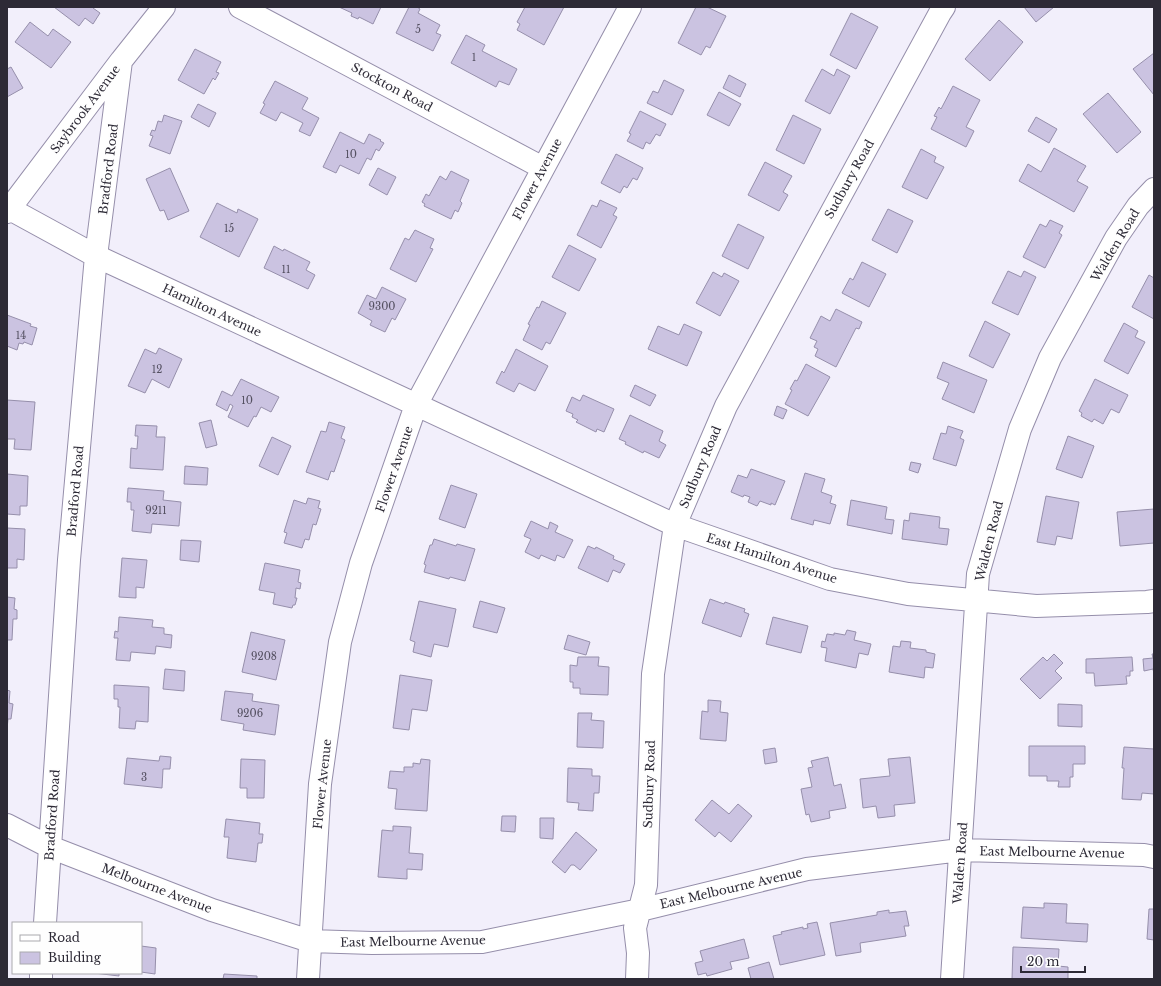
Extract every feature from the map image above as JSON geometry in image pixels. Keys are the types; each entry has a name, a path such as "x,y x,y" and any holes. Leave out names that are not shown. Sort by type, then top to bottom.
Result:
{"street":[{"name":"Saybrook Avenue","path":"8,210 164,7"},
{"name":"Stockton Road","path":"240,7 543,168"},
{"name":"Flower Avenue","path":"308,979 320,784 340,642 361,563 416,405 630,7"},
{"name":"Sudbury Road","path":"637,979 638,953 635,928 646,885 653,674 675,525 726,406 944,7"},
{"name":"Bradford Road","path":"45,922 69,560 96,256 121,61"},
{"name":"Walden Road","path":"952,979 978,574 1020,429 1050,358 1116,238 1138,206 1154,189"},
{"name":"Hamilton Avenue","path":"8,210 96,256 416,405"},
{"name":"East Hamilton Avenue","path":"416,405 675,525 830,579 908,594 1036,606 1154,601"},
{"name":"Melbourne Avenue","path":"7,825 50,847 212,910 310,941"},
{"name":"East Melbourne Avenue","path":"310,941 372,943 482,942 640,910 807,869 960,850 1154,856"}],"building":[{"path":"54,7 93,7 100,13 93,24 85,18 79,26"},
{"path":"339,7 381,7 373,24 359,17 358,19 351,16 352,13"},
{"path":"409,7 417,7 420,9 418,13 440,25 436,33 441,35 433,51 396,33"},
{"path":"525,7 564,7 544,45 517,30 520,24 517,22"},
{"path":"696,7 707,7 726,16 710,48 706,46 701,55 678,43"},
{"path":"1024,7 1054,7 1036,22"},
{"path":"851,13 878,27 856,69 830,55"},
{"path":"999,20 1023,42 990,81 965,59"},
{"path":"30,22 48,36 53,29 71,42 51,68 15,42"},
{"path":"466,35 485,45 482,51 517,69 509,85 499,81 496,87 451,63"},
{"path":"195,49 221,62 216,72 219,73 215,80 213,78 204,94 178,80"},
{"path":"1154,53 1154,95 1133,69"},
{"path":"11,67 23,88 7,97 7,69"},
{"path":"822,69 834,76 837,69 850,76 830,114 805,101"},
{"path":"729,75 746,84 740,97 723,88"},
{"path":"664,80 684,90 672,115 647,103 653,91 658,93"},
{"path":"275,81 308,98 302,109 319,118 310,136 299,131 303,123 281,112 276,121 260,113 265,104 263,103"},
{"path":"953,86 980,100 966,127 974,131 966,147 931,129 937,117 934,116 939,107 941,109"},
{"path":"719,92 741,104 729,126 707,115"},
{"path":"1108,93 1141,132 1117,153 1083,114"},
{"path":"198,104 216,113 209,127 191,117"},
{"path":"640,111 666,124 660,136 656,134 650,144 646,142 643,149 627,141 631,134 629,133"},
{"path":"164,115 182,121 170,154 149,146 153,136 150,135 152,130 155,131 158,121 162,122"},
{"path":"793,115 821,129 804,164 776,150"},
{"path":"1036,117 1057,129 1049,143 1028,131"},
{"path":"340,132 364,144 369,134 384,143 379,151 376,149 371,160 367,158 359,174 340,165 336,173 323,167"},
{"path":"1054,148 1086,166 1077,181 1088,187 1074,212 1019,181 1028,164 1041,172"},
{"path":"921,149 936,157 934,162 944,167 927,199 902,187"},
{"path":"616,154 643,168 637,180 633,178 627,188 624,186 620,193 601,183"},
{"path":"765,162 792,176 783,192 788,195 779,211 748,195"},
{"path":"170,168 189,211 168,220 164,210 160,211 146,179"},
{"path":"378,168 396,177 387,195 369,185"},
{"path":"451,171 469,180 460,201 462,203 458,212 455,210 451,219 424,206 425,204 422,202 426,194 429,196 440,176 446,180"},
{"path":"600,200 617,208 613,215 617,217 601,248 577,235 592,205 597,207"},
{"path":"217,203 237,213 238,209 258,219 239,257 200,237"},
{"path":"888,209 913,221 897,253 872,240"},
{"path":"1050,220 1063,226 1059,233 1062,235 1045,268 1023,257 1040,224 1046,227"},
{"path":"738,224 764,237 748,269 722,256"},
{"path":"415,230 434,239 430,248 433,249 416,282 390,269 405,238 409,240"},
{"path":"569,245 596,259 579,291 552,277"},
{"path":"274,246 283,251 284,249 310,262 306,270 315,275 308,289 264,268"},
{"path":"862,262 886,274 869,307 842,293 850,278 853,280"},
{"path":"1008,271 1021,277 1024,271 1036,277 1018,315 992,303"},
{"path":"713,272 722,277 724,273 739,281 720,316 696,303"},
{"path":"1149,275 1154,278 1154,319 1132,307"},
{"path":"382,287 406,299 395,320 392,318 385,332 370,325 372,321 358,313 367,295 376,299"},
{"path":"542,301 566,313 550,344 546,342 542,350 523,340 530,325 528,324"},
{"path":"836,309 862,322 859,329 856,328 836,367 815,356 818,349 814,347 817,341 810,338 821,316 830,321"},
{"path":"7,315 31,324 30,326 37,328 32,345 24,342 23,344 19,343 17,350 7,346"},
{"path":"985,321 1010,334 993,368 969,356"},
{"path":"1124,323 1138,331 1135,337 1145,342 1128,374 1104,361"},
{"path":"684,324 702,332 687,366 648,349 658,326 679,335"},
{"path":"159,348 182,359 169,388 152,379 145,393 128,386 145,349 156,354"},
{"path":"516,349 548,366 535,391 519,383 514,392 496,383 502,371 504,373"},
{"path":"943,362 987,380 974,413 942,399 949,383 937,378"},
{"path":"806,364 830,377 808,416 785,404 792,390 790,389 795,380 797,381"},
{"path":"241,379 279,397 271,412 261,407 256,417 254,416 248,427 228,417 233,406 230,404 227,411 216,405 222,391 232,396"},
{"path":"1095,379 1128,395 1119,413 1111,409 1103,424 1094,419 1092,422 1081,416 1082,413 1079,411"},
{"path":"635,385 656,395 650,406 630,396"},
{"path":"583,395 614,409 604,432 597,429 596,432 576,422 578,420 572,417 573,414 566,411 572,397 580,401"},
{"path":"7,400 35,402 31,450 14,449 15,439 7,439"},
{"path":"777,406 787,410 783,419 774,415"},
{"path":"630,415 663,431 659,441 666,445 659,458 644,451 643,453 625,444 626,442 619,439"},
{"path":"211,420 217,445 206,448 199,423"},
{"path":"329,422 345,427 341,438 345,440 334,472 331,471 328,480 306,472 321,431 326,432"},
{"path":"136,425 157,426 156,437 165,437 163,470 130,468 131,448 137,449 138,436 135,436"},
{"path":"948,426 963,431 960,438 964,440 956,466 933,459 941,433 946,434"},
{"path":"1068,436 1094,446 1082,478 1056,469"},
{"path":"272,437 291,446 278,475 259,466"},
{"path":"911,462 921,464 918,473 909,470"},
{"path":"185,466 208,468 207,485 184,484"},
{"path":"751,469 785,481 775,505 760,501 757,506 748,502 750,497 744,495 743,497 731,492 738,475 747,478"},
{"path":"805,473 825,479 821,492 832,496 830,503 836,505 830,524 814,520 813,525 791,519"},
{"path":"7,474 28,476 27,506 20,506 20,515 7,514"},
{"path":"451,485 477,494 465,528 439,519"},
{"path":"128,488 164,491 163,500 181,502 179,526 152,524 151,533 132,531 134,510 131,510 131,502 127,502"},
{"path":"1046,496 1079,502 1072,539 1057,536 1055,545 1037,542"},
{"path":"308,498 320,501 318,508 321,509 316,525 313,524 309,540 305,539 302,548 284,543 287,533 284,532 294,500 306,504"},
{"path":"851,500 887,507 885,519 894,520 892,534 847,525"},
{"path":"1154,509 1154,543 1120,546 1117,512"},
{"path":"910,513 940,517 939,528 949,529 947,545 902,539 904,520 909,521"},
{"path":"531,521 548,529 550,522 558,526 555,532 573,540 564,558 557,555 555,561 541,555 539,559 525,552 531,539 524,536"},
{"path":"7,528 25,529 24,560 17,559 17,568 7,568"},
{"path":"434,539 456,546 457,544 475,549 465,581 450,577 449,579 424,572 426,565 424,564 430,545 432,545"},
{"path":"181,540 201,541 199,562 180,560"},
{"path":"588,546 595,549 596,547 614,556 613,559 625,564 620,573 613,570 608,582 578,568"},
{"path":"122,558 147,560 144,588 136,587 136,598 119,597"},
{"path":"265,563 300,570 298,582 301,583 300,589 296,588 295,598 297,598 295,605 293,605 292,608 273,604 275,593 259,590"},
{"path":"7,597 15,598 14,609 17,610 17,619 13,619 12,640 7,640"},
{"path":"710,599 724,604 725,602 745,609 744,612 749,614 741,637 702,623"},
{"path":"419,601 456,609 448,647 434,644 431,657 413,652 415,642 410,640"},
{"path":"480,601 505,608 497,633 473,627"},
{"path":"119,617 153,620 152,627 164,628 164,634 172,635 171,648 156,646 155,654 131,652 130,661 116,660 118,638 114,638 115,631 118,632"},
{"path":"773,617 808,626 801,653 766,644"},
{"path":"847,630 856,632 854,640 871,644 868,655 859,653 856,668 825,661 827,648 821,647 822,641 825,642 827,634 834,635 834,633 845,635"},
{"path":"251,632 285,640 276,680 242,672"},
{"path":"568,635 590,642 586,655 564,649"},
{"path":"901,641 911,642 910,648 926,650 926,652 935,654 933,668 925,667 924,678 889,672 893,646 900,647"},
{"path":"1054,654 1063,663 1055,671 1062,678 1040,699 1020,679 1043,657 1047,661"},
{"path":"1152,654 1154,654 1154,674 1153,669 1144,671 1143,659 1153,658"},
{"path":"578,657 599,657 598,666 609,667 608,695 580,694 580,688 573,688 573,682 570,682 570,665 577,666"},
{"path":"1132,657 1133,671 1130,671 1130,676 1126,676 1127,684 1095,686 1094,673 1086,673 1086,659"},
{"path":"165,669 185,671 184,691 163,689"},
{"path":"400,675 432,680 427,711 412,709 409,730 393,728"},
{"path":"114,685 149,687 148,722 136,721 135,729 119,728 120,707 118,707 118,699 114,699"},
{"path":"7,690 10,691 9,703 13,704 11,719 8,719 7,729"},
{"path":"225,691 253,694 252,701 279,705 275,735 243,730 244,724 221,720"},
{"path":"708,700 721,701 720,712 728,713 726,741 700,739 702,711 708,712"},
{"path":"1058,704 1082,705 1082,727 1058,726"},
{"path":"578,713 592,713 591,720 604,721 603,748 577,747"},
{"path":"1029,746 1085,746 1085,764 1073,764 1073,777 1070,777 1070,787 1058,787 1059,781 1047,781 1047,776 1029,776"},
{"path":"1124,747 1154,749 1154,794 1142,793 1141,800 1122,799"},
{"path":"775,748 777,762 765,764 763,750"},
{"path":"160,756 171,757 170,769 163,769 162,788 124,784 127,758 159,761"},
{"path":"828,757 834,786 841,784 846,808 829,811 830,818 811,822 809,814 806,815 801,789 812,787 808,768 813,767 811,761"},
{"path":"910,757 915,803 894,805 895,816 878,818 876,806 863,808 860,779 890,776 888,759"},
{"path":"241,759 265,760 264,798 247,798 247,788 240,788"},
{"path":"421,759 430,760 427,811 395,809 397,789 388,788 390,771 404,772 404,767 413,767 413,763 420,764"},
{"path":"568,768 592,769 592,776 600,776 599,793 594,793 593,811 578,810 579,803 567,802"},
{"path":"712,800 729,814 738,804 752,816 731,842 719,832 715,837 695,820"},
{"path":"502,816 516,816 515,832 501,831"},
{"path":"540,818 554,818 553,839 540,838"},
{"path":"226,819 260,823 259,834 263,834 262,843 258,843 256,862 227,858 229,837 224,837"},
{"path":"393,826 411,827 409,853 423,854 422,870 407,869 407,879 378,877 382,830 393,831"},
{"path":"576,832 597,850 580,870 574,865 571,865 565,873 552,862"},
{"path":"1044,903 1067,904 1066,923 1088,924 1087,942 1021,938 1023,907 1044,908"},
{"path":"1149,909 1154,909 1154,940 1147,939"},
{"path":"889,910 889,913 906,911 909,926 904,926 906,936 860,943 861,952 836,956 830,923 877,915 877,912"},
{"path":"817,922 825,955 780,965 773,936 782,934 781,932 803,927 803,929 808,928 807,924"},
{"path":"744,939 749,958 730,962 732,969 707,976 706,973 698,975 695,963 703,961 700,951"},
{"path":"142,946 156,948 155,974 142,972"},
{"path":"1013,947 1059,949 1058,966 1068,967 1068,979 1012,979"},
{"path":"769,962 774,979 751,979 748,968"},
{"path":"102,974 119,974 119,976"},
{"path":"224,974 257,976 257,979 223,979"}]}
